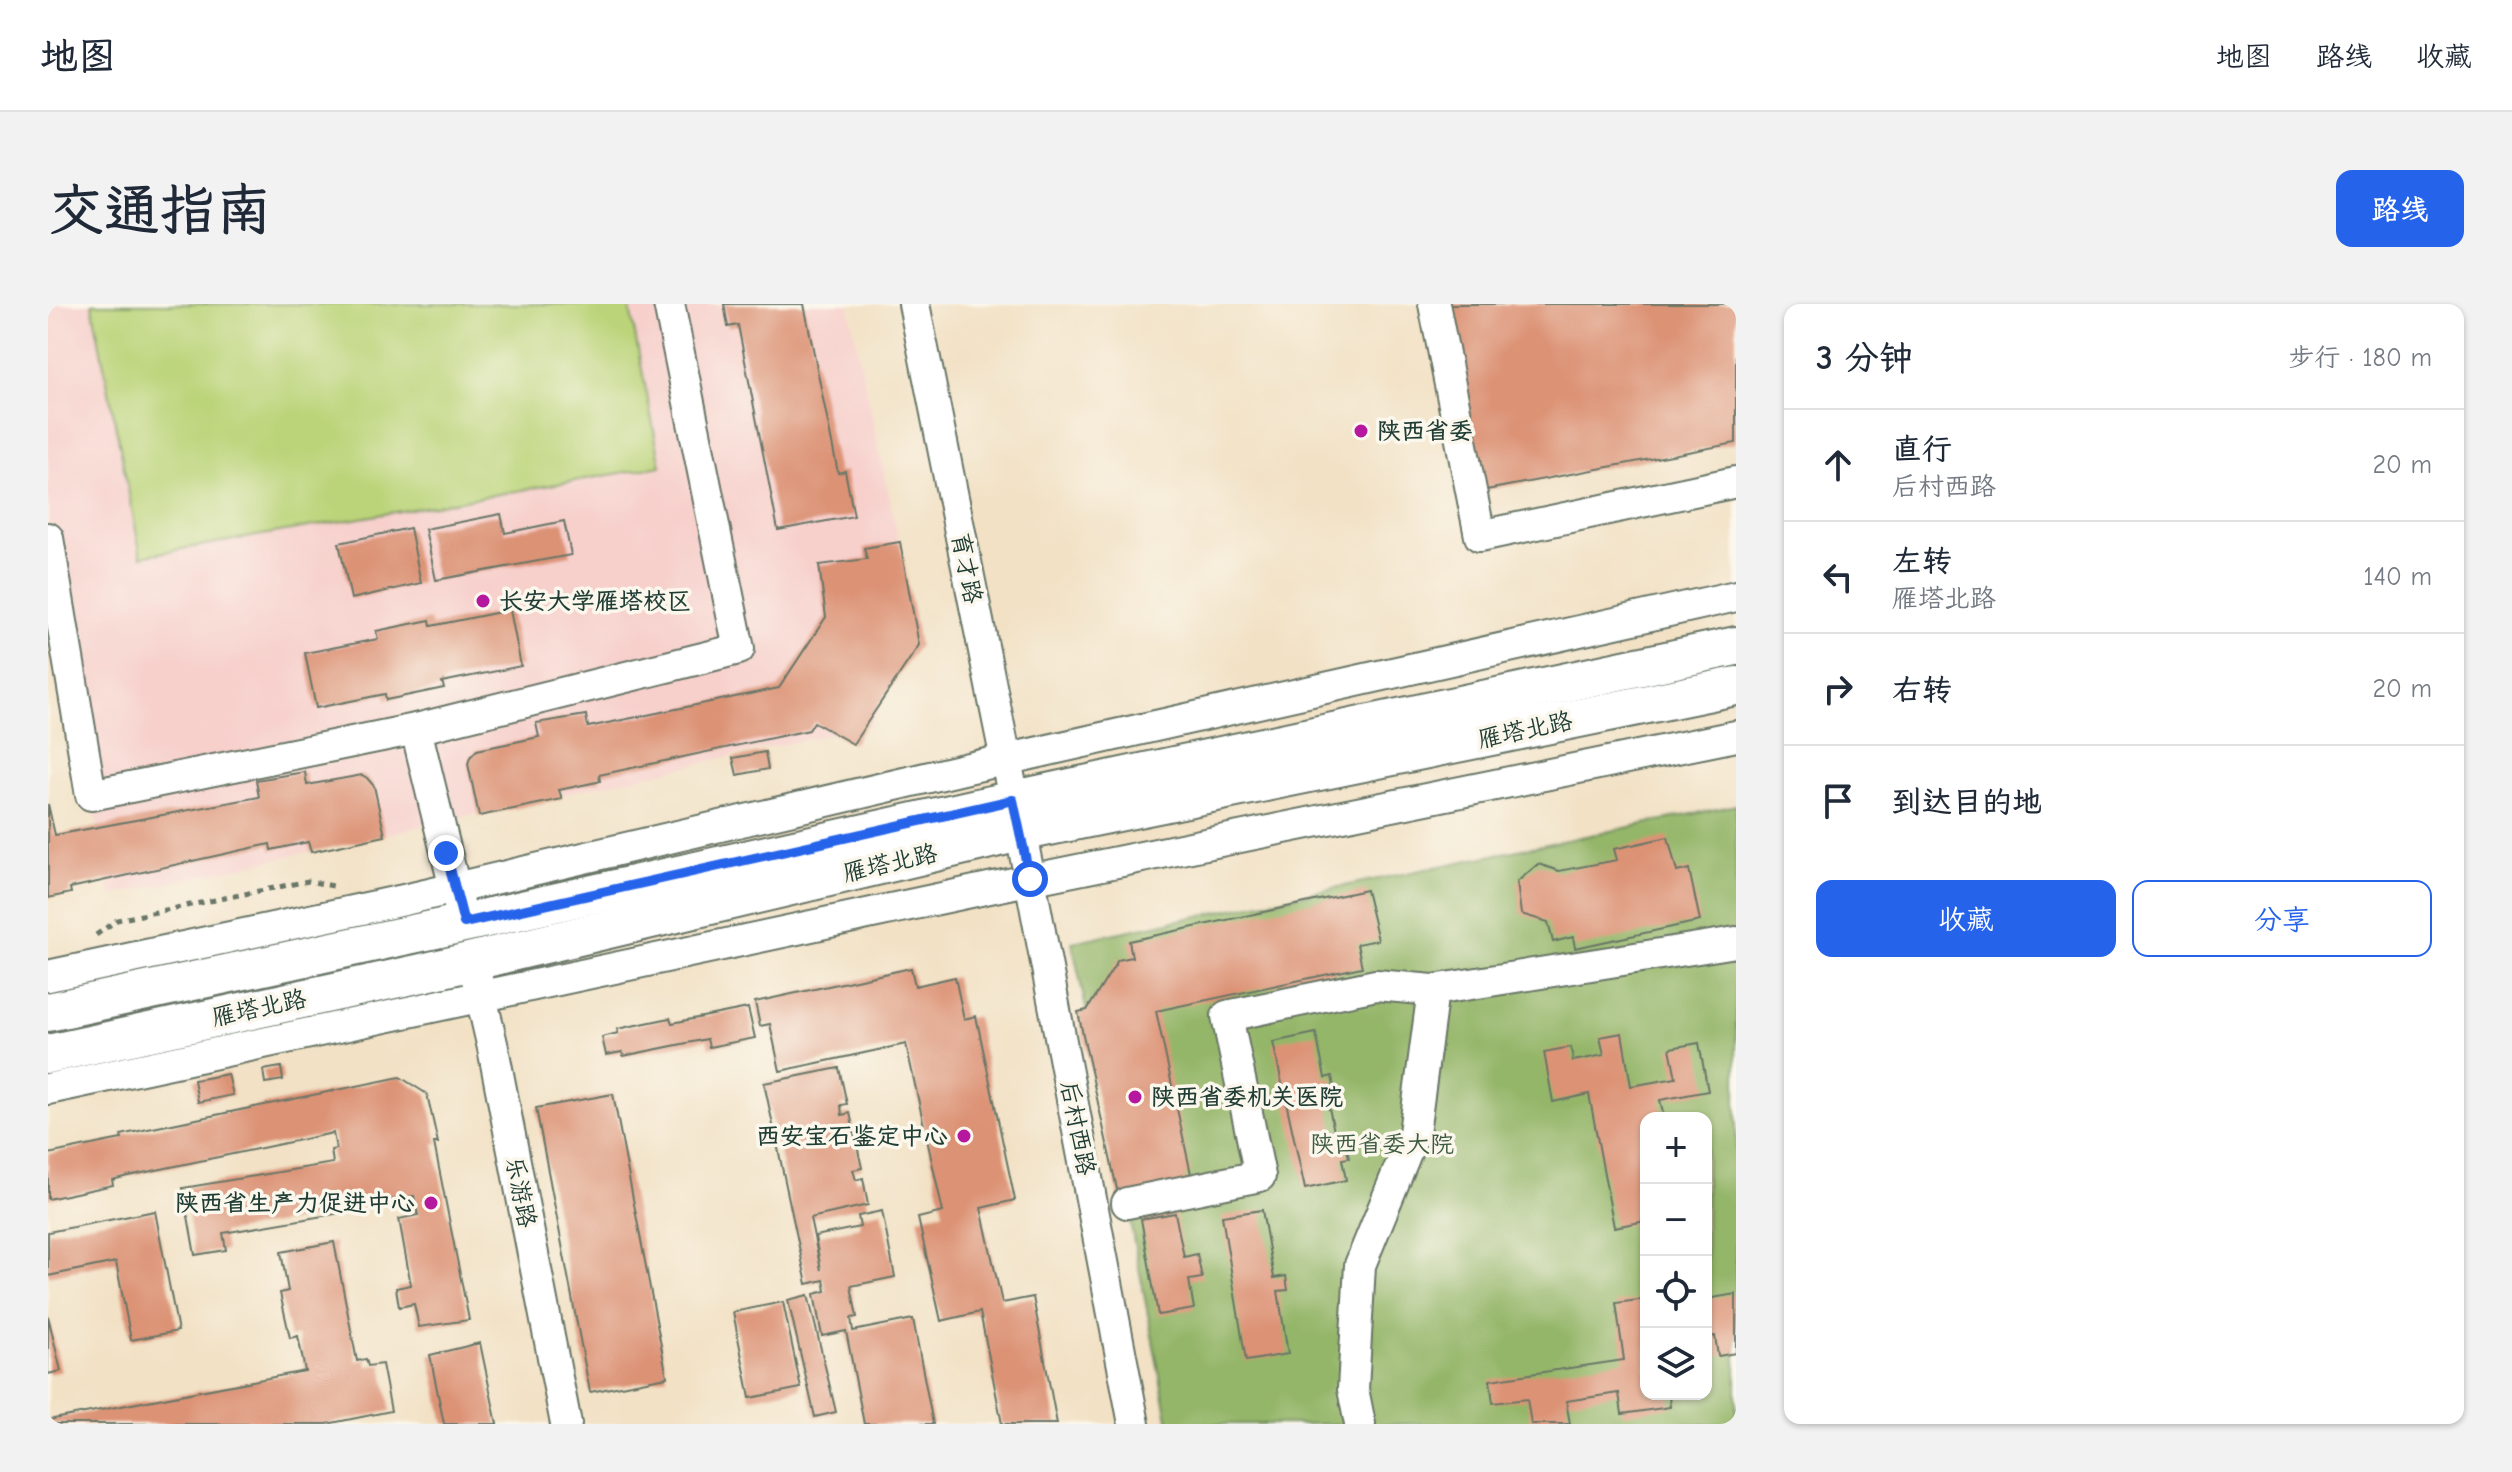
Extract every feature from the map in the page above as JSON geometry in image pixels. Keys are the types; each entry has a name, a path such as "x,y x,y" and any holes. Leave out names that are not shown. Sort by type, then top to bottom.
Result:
{"main road":[{"name":"雁塔北路","path":"48,1054 422,973 477,978 1017,816 1736,646"},
{"name":"雁塔北路","path":"48,1012 459,905 1017,816 1736,686"}],"street":[{"path":"48,538 91,795 416,729 739,649 669,304"},
{"name":"育才路","path":"914,304 1017,816"},
{"path":"1434,304 1480,536 1736,482"},
{"path":"48,976 404,900 459,905 1005,760 1736,596"},
{"path":"416,729 459,905"},
{"path":"48,1089 477,978 1030,879 1736,736"},
{"name":"后村西路","path":"1017,816 1134,1424"},
{"path":"1127,1203 1260,1176 1227,1016 1376,985 1433,990 1736,942"},
{"name":"乐游路","path":"477,978 566,1424"},
{"path":"1360,1424 1353,1389 1360,1265 1414,1133 1433,990"}],"shaded area":[{"name":"长安大学雁塔校区","path":"48,304 848,304 918,632 870,725 111,896 48,570"}],"green space":[{"path":"92,304 629,304 661,466 141,556"},
{"name":"陕西省委大院","path":"1736,805 1736,1424 1169,1424 1072,942"}],"building":[{"path":"724,304 804,304 838,473 845,471 854,516 778,530 738,325 728,327"},
{"path":"1446,304 1736,304 1736,443 1481,491"},
{"path":"501,514 505,533 564,521 571,555 436,580 425,529"},
{"path":"410,528 421,583 351,599 339,543"},
{"path":"900,542 919,645 853,744 814,722 809,730 599,775 600,781 559,790 562,799 479,816 468,764 477,750 539,737 536,723 586,715 588,727 779,688 826,617 819,565 867,559 864,548"},
{"path":"510,610 521,666 442,682 444,688 386,700 385,694 316,708 305,653 378,639 376,631 430,620 431,626"},
{"path":"765,752 768,769 737,775 733,758"},
{"path":"305,772 307,785 362,775 367,778 374,786 385,836 311,852 308,842 271,850 270,844 70,888 71,893 48,898 48,804 55,835 259,797 256,780"},
{"path":"1668,837 1677,872 1689,869 1700,921 1575,948 1573,937 1553,942 1548,922 1521,914 1517,882 1538,864 1559,871 1617,860 1614,849"},
{"name":"陕西省委机关医院","path":"1366,890 1378,940 1357,944 1362,967 1156,1011 1191,1174 1185,1175 1188,1188 1120,1203 1078,1012 1087,1010 1118,960 1132,957 1129,941"},
{"name":"西安宝石鉴定中心","path":"911,968 915,986 955,977 964,1019 976,1016 1015,1200 981,1208 1002,1303 1033,1297 1057,1424 1002,1424 980,1312 941,1321 918,1218 943,1212 906,1044 780,1071 770,1024 760,1026 755,1002"},
{"path":"748,1008 755,1038 709,1047 707,1039 623,1056 622,1052 606,1055 602,1037 618,1033 617,1029 670,1018 672,1023"},
{"path":"1316,1033 1325,1078 1332,1076 1335,1092 1326,1094 1337,1145 1346,1144 1349,1158 1342,1159 1346,1180 1305,1189 1273,1042"},
{"path":"1622,1033 1631,1086 1676,1078 1670,1048 1699,1043 1708,1091 1660,1100 1663,1112 1640,1112 1640,1222 1614,1227 1589,1094 1553,1102 1544,1052 1571,1047 1573,1061 1604,1055 1600,1037"},
{"path":"281,1067 283,1080 265,1083 263,1070"},
{"path":"839,1068 847,1104 841,1105 842,1115 850,1113 862,1168 853,1170 856,1180 863,1178 868,1205 810,1218 821,1270 815,1236 860,1227 858,1216 882,1211 895,1277 851,1286 857,1317 851,1318 853,1331 913,1319 933,1424 864,1424 846,1331 822,1336 814,1294 826,1291 824,1280 807,1284 764,1083"},
{"path":"228,1074 233,1095 198,1102 194,1080"},
{"name":"陕西省生产力促进中心","path":"400,1077 427,1094 469,1320 419,1327 414,1304 399,1307 396,1288 411,1285 399,1219 418,1215 414,1196 341,1209 338,1196 341,1213 223,1233 226,1250 195,1255 183,1188 333,1163 331,1150 336,1149 333,1133 128,1176 112,1180 113,1185 48,1199 48,1154 122,1139 121,1135 148,1129"},
{"path":"613,1094 667,1377 590,1392 536,1108"},
{"path":"1262,1210 1274,1278 1286,1276 1288,1290 1278,1291 1288,1354 1246,1361 1222,1216"},
{"path":"155,1211 178,1331 131,1340 116,1262 48,1276 48,1232"},
{"path":"1175,1213 1184,1257 1197,1254 1202,1278 1189,1280 1194,1309 1158,1315 1141,1219"},
{"path":"334,1242 357,1361 366,1359 368,1366 382,1364 391,1411 327,1424 48,1424 48,1420 305,1371 298,1336 290,1338 280,1293 288,1291 281,1252"},
{"path":"1736,1294 1736,1353 1718,1356 1715,1336 1712,1336 1712,1298"},
{"path":"808,1295 836,1412 815,1417 788,1300"},
{"path":"1640,1300 1640,1400 1669,1400 1670,1407 1622,1414 1619,1393 1566,1401 1570,1424 1531,1424 1527,1399 1493,1403 1490,1380 1624,1360 1616,1303"},
{"path":"783,1302 801,1388 750,1398 733,1312"},
{"path":"48,1316 61,1371 48,1374"},
{"path":"480,1343 497,1424 444,1424 430,1355"}],"place":[{"name":"陕西省委","path":"1361,431"},
{"name":"长安大学雁塔校区","path":"483,601"},
{"name":"陕西省委机关医院","path":"1135,1097"},
{"name":"西安宝石鉴定中心","path":"964,1136"},
{"name":"陕西省生产力促进中心","path":"431,1203"}],"route":[{"path":"446,853 464,923 1013,800 1030,879"}]}
